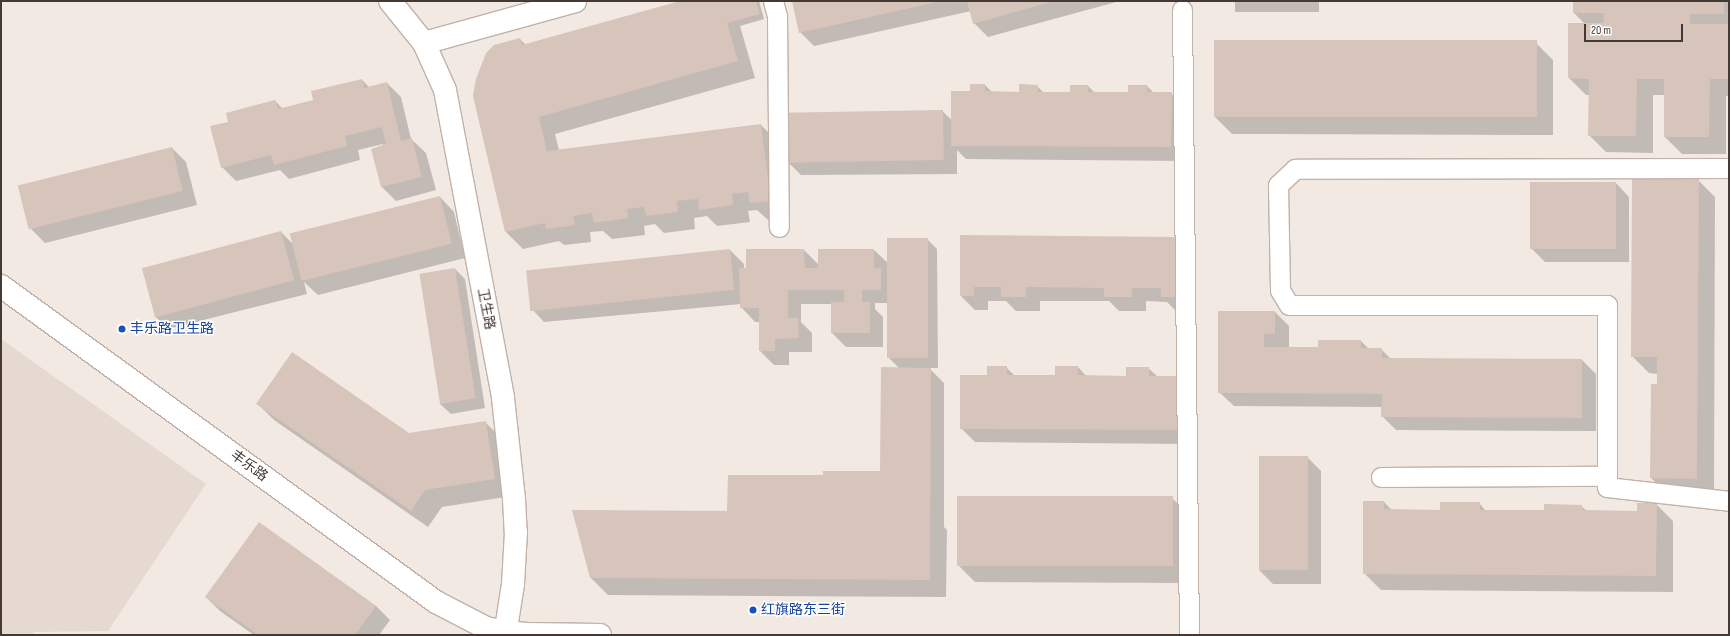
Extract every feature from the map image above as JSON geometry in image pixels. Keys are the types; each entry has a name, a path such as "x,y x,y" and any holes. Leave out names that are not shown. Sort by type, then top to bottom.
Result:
{"street":[{"name":"卫生路","path":"390,1 424,43 445,90 502,398 514,499 516,532 513,584 505,634"},
{"path":"424,43 575,1"},
{"name":"丰乐路","path":"1,286 436,602 486,628 505,634 600,635"}],"lane":[{"path":"773,1 777,16 779,227"},
{"path":"1182,10 1189,635"},
{"path":"1729,168 1295,169 1278,185 1280,290 1289,305 1607,305 1608,487 1729,502"},
{"path":"1381,477 1608,476"}],"shaded area":[{"path":"1,339 206,484 108,631 33,632 33,635 1,635"}],"building":[{"path":"680,1 756,1 760,14 727,23 738,61 539,117 547,151 761,124 771,201 750,203 748,192 732,194 733,205 699,210 698,199 677,201 678,212 646,216 644,207 627,209 628,218 594,223 592,213 573,216 575,225 546,229 545,223 505,232 473,96 476,79 486,53 494,45 520,38 522,45"},
{"path":"792,1 937,1 937,2 799,33"},
{"path":"967,1 1054,1 973,24"},
{"path":"1573,1 1724,1 1724,14 1690,14 1690,24 1728,24 1728,79 1710,79 1709,137 1664,137 1664,79 1637,79 1636,136 1588,136 1589,79 1568,78 1568,23 1603,23 1604,13 1573,13"},
{"path":"1214,40 1537,40 1537,117 1214,117"},
{"path":"362,79 364,88 387,82 401,141 412,138 422,177 381,187 371,149 386,144 382,127 345,136 347,146 274,165 271,155 221,168 210,126 228,122 226,113 275,100 278,109 313,100 311,91"},
{"path":"970,84 985,84 985,91 1019,92 1019,84 1038,85 1038,92 1070,92 1070,85 1088,85 1088,92 1128,92 1128,85 1147,85 1147,92 1172,92 1171,147 951,146 951,91 970,91"},
{"path":"943,110 944,160 786,163 785,113"},
{"path":"172,147 183,191 29,229 18,185"},
{"path":"1632,179 1699,179 1697,479 1650,478 1651,384 1657,384 1657,357 1631,357"},
{"path":"1530,182 1616,182 1616,249 1530,249"},
{"path":"440,196 452,244 301,281 290,233"},
{"path":"281,231 294,280 155,318 142,268"},
{"path":"960,235 1176,237 1176,297 1161,297 1161,288 1132,288 1132,297 1104,297 1104,288 1026,287 1026,297 1001,297 1001,287 974,287 974,296 960,296"},
{"path":"887,238 928,238 928,358 887,358"},
{"path":"730,249 734,290 530,311 526,270"},
{"path":"746,249 804,249 805,268 818,268 818,249 874,249 874,268 881,268 881,290 862,290 862,302 870,302 870,333 831,333 831,302 844,302 844,290 788,290 788,318 798,318 799,338 775,339 775,351 759,351 759,308 740,308 739,268 746,268"},
{"path":"455,268 476,398 440,404 419,274"},
{"path":"1218,311 1275,311 1275,334 1264,334 1264,347 1318,347 1318,340 1361,340 1361,348 1382,348 1382,358 1582,359 1582,418 1381,417 1382,394 1218,393"},
{"path":"292,352 409,433 486,421 495,479 425,490 411,511 256,404"},
{"path":"987,366 1007,366 1007,375 1055,375 1055,366 1078,366 1078,375 1126,376 1126,367 1149,367 1149,376 1177,376 1177,430 960,429 960,375 987,375"},
{"path":"881,367 931,368 930,580 590,578 572,510 727,511 728,475 823,475 823,471 880,471"},
{"path":"1259,456 1308,456 1308,570 1259,570"},
{"path":"957,496 1173,496 1173,566 957,566"},
{"path":"1363,501 1384,501 1384,509 1440,510 1440,502 1480,502 1480,510 1544,510 1544,504 1582,505 1582,510 1637,511 1637,503 1657,503 1656,576 1363,574"},
{"path":"259,522 376,606 355,635 258,635 205,597"}],"place":[{"name":"丰乐路卫生路","path":"122,329"},
{"name":"红旗路东三街","path":"753,610"}]}
